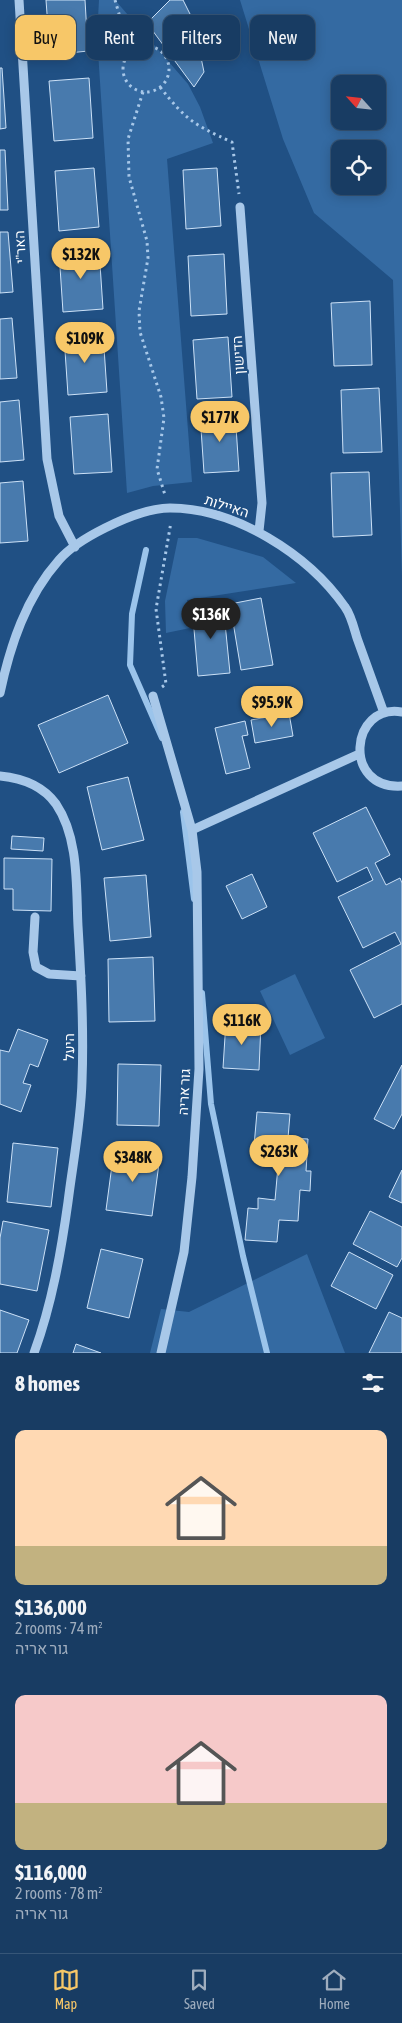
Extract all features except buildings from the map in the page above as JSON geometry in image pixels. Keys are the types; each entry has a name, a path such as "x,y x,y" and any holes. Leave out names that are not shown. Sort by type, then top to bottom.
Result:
{"street":[{"name":"האר\"י","path":"20,0 47,459 59,516 75,546"},
{"name":"הדישון","path":"240,207 262,503 259,532"},
{"name":"האיילות","path":"0,693 8,656 35,593 60,558 87,537 116,523 171,508 198,509 234,520 259,532 303,563 331,589 346,608 384,713"},
{"name":"גור אריה","path":"152,696 192,830 197,872 199,1069 192,1177 184,1252 161,1353"},
{"path":"402,712 384,713 373,720 364,729 359,741 359,754 363,766 371,777 382,784 402,786"},
{"path":"192,830 359,754"},
{"name":"היעל","path":"0,776 19,778 39,788 55,803 67,826 75,861 81,976 82,1083 63,1236 51,1294 34,1353"},
{"path":"35,917 33,952 36,967 50,974 81,976"}],"path":[{"path":"114,0 119,15"},
{"path":"126,60 123,66 123,74 129,85 143,92 160,87 168,74 165,57 160,51 153,49"},
{"path":"160,87 179,112 196,126 232,142 240,207"},
{"path":"143,92 128,139 129,177 147,241 148,258 139,311 140,332 161,398 164,418 157,469 171,508 156,608 166,684 152,696"}],"shaded area":[{"path":"99,0 115,0 128,15 98,15"},
{"path":"240,0 402,0 402,577 393,280 314,213 283,139 259,60 315,60 315,15 250,15 250,32"},
{"path":"153,44 163,55 163,60 167,60 188,84 200,107 213,143 167,159 192,482 153,486 127,493 99,60 153,60"},
{"path":"178,538 197,538 263,557 296,583 187,600 190,628 166,633 165,601"},
{"path":"295,974 325,1038 290,1055 260,991"},
{"path":"307,1254 345,1353 150,1353 161,1309 189,1312"}],"waterway":[{"path":"146,550 132,614 130,665 162,738"},
{"path":"183,812 194,899"},
{"path":"202,993 211,1104 243,1256 267,1353"}]}
